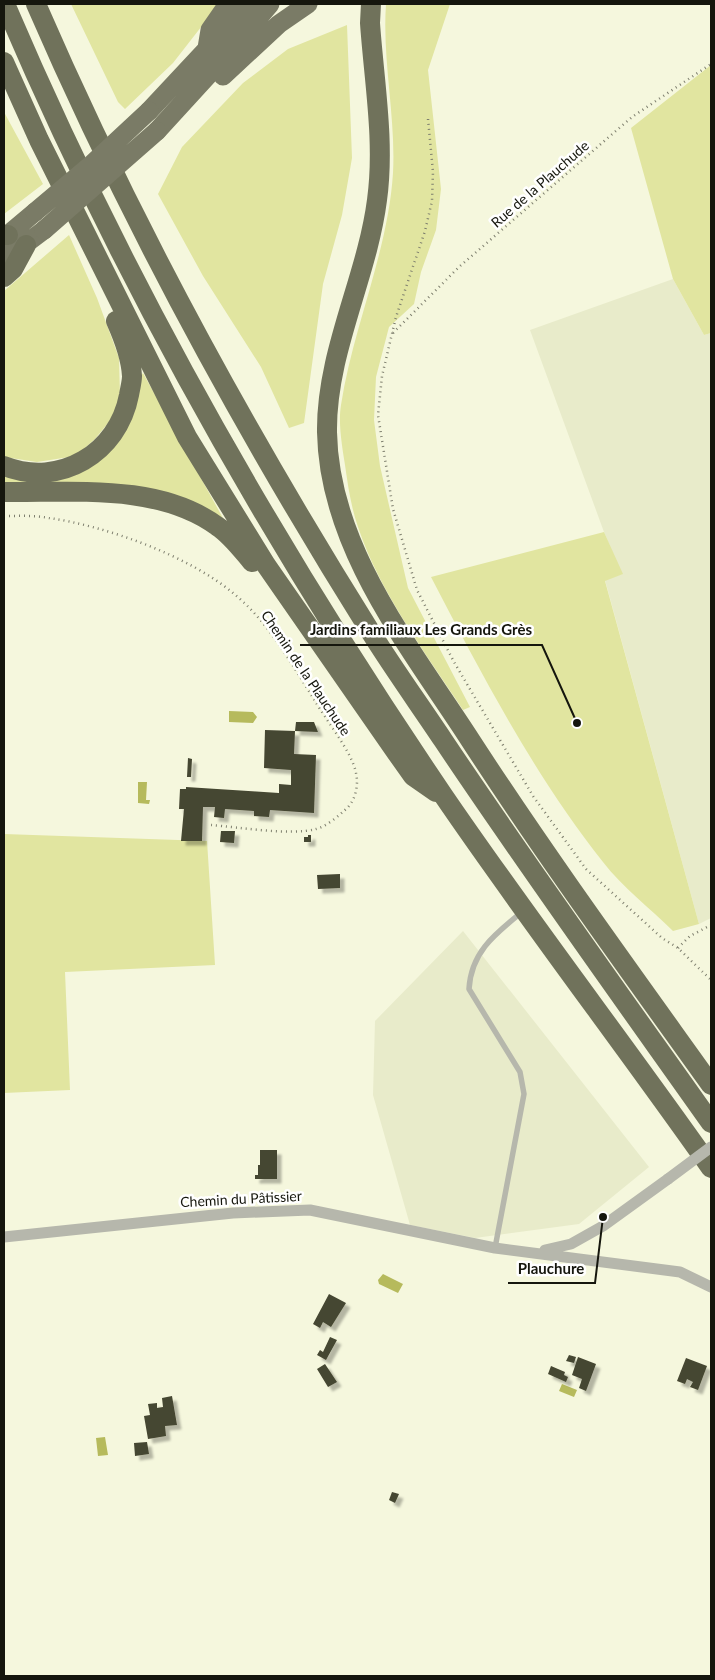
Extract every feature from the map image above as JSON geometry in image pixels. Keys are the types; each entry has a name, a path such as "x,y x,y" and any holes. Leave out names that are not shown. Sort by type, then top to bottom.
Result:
{"highway":[{"path":"5,4 49,108 131,276 228,452 382,704 444,797 711,1168"},
{"path":"36,4 60,60 153,253 237,408 361,616 519,852 711,1123"},
{"path":"206,52 210,30 228,4"},
{"path":"5,236 92,164 148,111 206,52 249,4"},
{"path":"4,260 44,230 156,131 270,4"},
{"path":"184,102 197,101 279,24 308,4"},
{"path":"372,4 370,23 380,163 372,228 338,353 329,406 328,456 338,504 348,537 364,571 437,688 558,872 711,1085"},
{"path":"4,62 39,140 187,437 308,627 413,776 444,797"},
{"path":"4,89 24,124 39,140"},
{"path":"4,277 12,269 26,245"},
{"path":"4,466 45,473 78,465 108,442 125,413 132,378 128,351 100,284 99,262"},
{"path":"4,492 118,494 182,507 218,526 234,541 288,610 308,627"}],"street":[{"path":"536,1252 571,1244 603,1226 711,1147"},
{"name":"Chemin du Pâtissier","path":"4,1237 224,1213 310,1210 495,1248 680,1272 711,1286"}],"lane":[{"path":"495,1248 524,1094 520,1072 469,989 470,976 488,940 525,909"}],"path":[{"name":"Rue de la Plauchude","path":"393,334 458,267 632,117 711,64"},
{"path":"428,119 433,172 432,201 425,231 396,317 382,376 378,415 393,509 417,590 454,662 533,796 580,861 648,926 678,948 711,980"},
{"name":"Chemin de la Plauchude","path":"4,516 48,517 93,528 139,543 193,567 233,592 258,618 287,658 339,739 356,772 357,790 349,807 334,819 316,829 290,831 211,825"},
{"path":"678,948 690,936 711,926"}],"shaded area":[{"path":"71,4 219,4 173,63 125,109 118,102"},
{"path":"386,4 450,4 428,70 441,189 436,230 421,272 414,304 389,327 376,377 374,420 380,466 408,588 470,707 463,710 404,622 367,551 352,504 341,435 340,412 346,376 378,261 390,202 393,173 393,131 386,46"},
{"path":"347,25 352,158 342,215 323,284 304,423 289,428 261,367 203,276 158,194 182,147 243,83 288,49"},
{"path":"711,65 711,333 704,335 673,279 631,128"},
{"path":"4,112 43,184 4,214"},
{"path":"69,235 97,298 119,358 120,395 113,417 95,439 76,456 37,462 4,457 4,291"},
{"path":"673,279 704,335 711,333 711,918 699,924 605,580 622,574 604,532 530,330"},
{"path":"143,373 224,520 199,505 4,486 4,474 76,472"},
{"path":"604,532 623,574 605,581 699,924 673,931 627,889 611,871 554,795 510,724 431,577"},
{"path":"229,711 253,712 257,717 253,723 229,722"},
{"path":"138,782 147,782 146,800 150,800 149,804 138,803"},
{"path":"4,834 207,841 215,965 65,972 70,1090 4,1093"},
{"path":"463,931 649,1167 579,1224 475,1238 410,1225 373,1095 375,1021"},
{"path":"383,1274 403,1284 398,1293 379,1284 378,1280"},
{"path":"562,1384 577,1390 574,1397 559,1391"},
{"path":"105,1437 108,1455 98,1456 96,1438"}],"building":[{"path":"296,722 314,722 318,732 295,731"},
{"path":"265,730 295,731 294,754 316,755 314,813 270,810 269,817 254,816 254,811 225,809 224,818 214,817 215,807 203,807 202,841 181,841 184,809 179,809 180,789 186,789 186,787 279,793 279,784 291,785 291,770 264,768"},
{"path":"188,758 192,759 191,777 187,777"},
{"path":"221,831 235,831 234,843 220,842"},
{"path":"308,835 311,835 311,842 304,842 304,837 308,837"},
{"path":"340,874 340,888 318,889 317,875"},
{"path":"260,1150 277,1150 277,1179 255,1179 255,1175 258,1175 258,1165 260,1165"},
{"path":"329,1294 346,1303 331,1327 323,1322 320,1328 313,1324"},
{"path":"330,1337 337,1340 326,1360 317,1355 320,1350 323,1352"},
{"path":"569,1355 576,1357 574,1363 566,1361"},
{"path":"578,1357 596,1364 586,1391 579,1388 582,1379 572,1375"},
{"path":"686,1358 707,1366 698,1390 690,1387 693,1382 687,1379 685,1384 677,1381"},
{"path":"325,1364 337,1382 328,1387 317,1369"},
{"path":"551,1366 565,1372 564,1375 568,1377 566,1382 548,1374"},
{"path":"172,1396 177,1425 165,1426 166,1436 148,1439 144,1416 150,1415 148,1404 157,1403 157,1408 163,1407 162,1398"},
{"path":"147,1442 149,1454 135,1456 134,1443"},
{"path":"392,1492 399,1494 395,1503 389,1500"}],"place":[{"name":"Jardins familiaux Les Grands Grès","path":"577,723"},
{"name":"Plauchure","path":"603,1217"}]}
